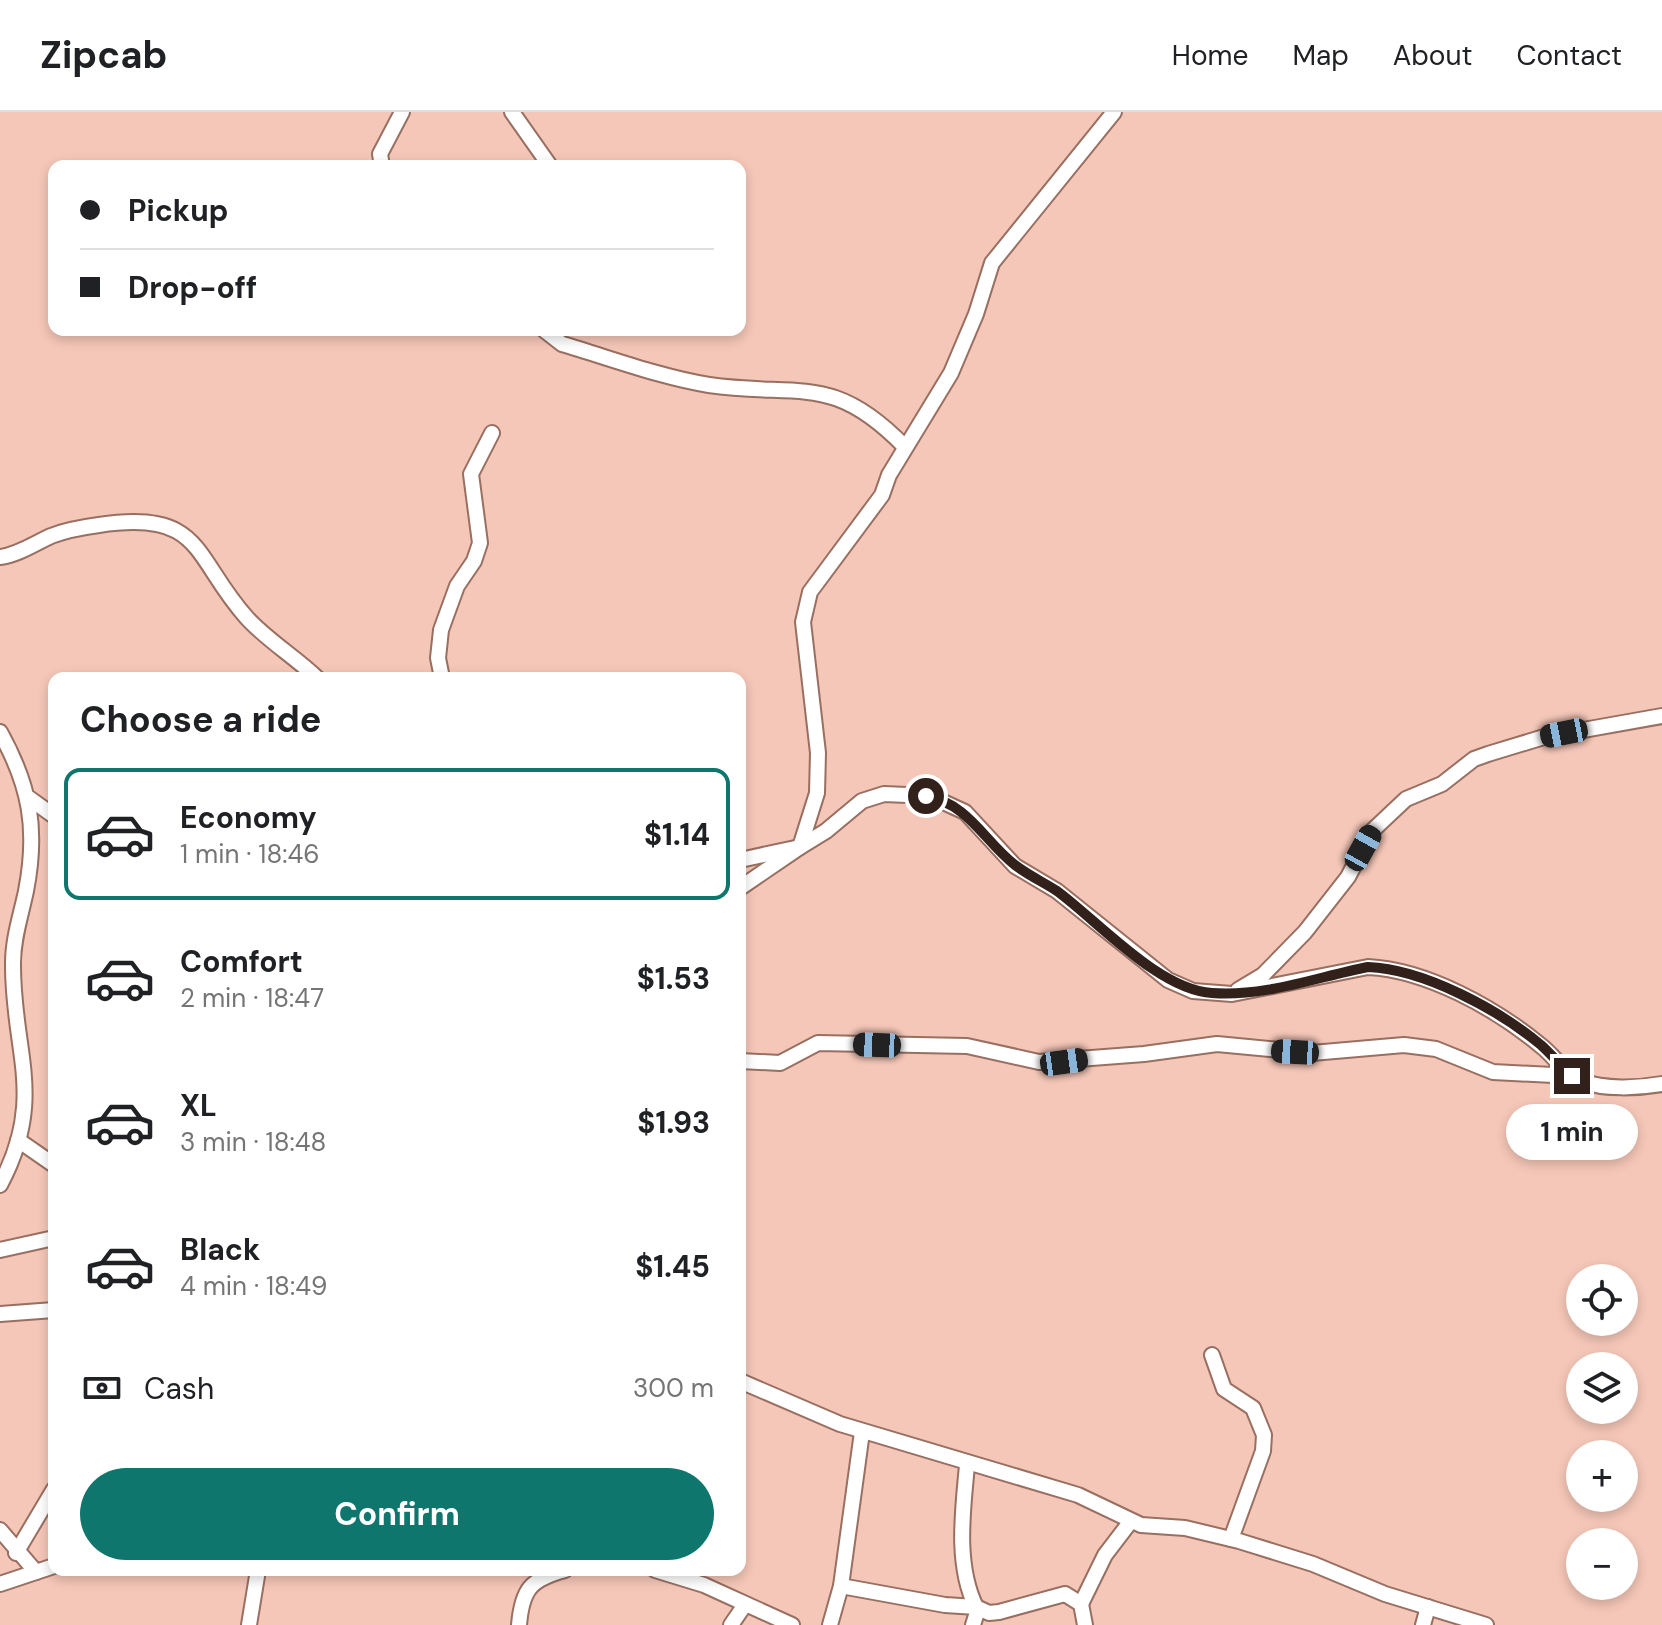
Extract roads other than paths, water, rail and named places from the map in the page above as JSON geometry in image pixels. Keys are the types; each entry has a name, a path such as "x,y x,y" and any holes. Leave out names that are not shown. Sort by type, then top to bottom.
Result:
{"street":[{"path":"381,160 380,154 402,112"},
{"path":"512,112 546,160"},
{"path":"800,847 819,778 803,622 810,592 882,495 905,447 951,373 992,263 1114,112"},
{"path":"552,336 562,344 708,385 799,389 837,397 871,414 905,447"},
{"path":"441,672 438,658 441,630 457,586 474,561 480,543 471,474 492,433"},
{"path":"0,557 55,534 102,524 148,524 176,530 202,551 248,619 310,672"},
{"path":"1232,994 1263,975 1305,932 1348,877 1372,831 1406,799 1442,784 1474,759 1488,754 1544,737 1662,716"},
{"path":"0,732 17,764 29,798 30,863 13,948 14,990 26,1081 18,1140 0,1185"},
{"path":"746,884 826,831 862,801 905,793 948,801 965,812 1015,866 1057,891 1168,980 1193,991 1232,994 1368,967 1404,971 1432,981 1486,1010 1541,1045 1572,1076"},
{"path":"29,798 48,812"},
{"path":"746,859 800,847"},
{"path":"746,1061 780,1063 818,1043 967,1046 1039,1062 1144,1054 1217,1044 1312,1053 1404,1045 1436,1049 1484,1070 1572,1076 1597,1084 1662,1084"},
{"path":"18,1140 48,1161"},
{"path":"0,1250 48,1239"},
{"path":"0,1314 48,1310"},
{"path":"1212,1355 1224,1389 1253,1408 1264,1435 1263,1451 1231,1539"},
{"path":"746,1384 791,1406 862,1432 1078,1495 1131,1521 1150,1527 1185,1528 1231,1539 1313,1564 1385,1594 1486,1625"},
{"path":"830,1625 841,1586 862,1432"},
{"path":"967,1465 962,1522 965,1570 977,1608 973,1625"},
{"path":"16,1553 48,1499"},
{"path":"1085,1625 1081,1604 1105,1555 1131,1521"},
{"path":"0,1530 16,1553 36,1572"},
{"path":"0,1584 48,1568"},
{"path":"249,1625 257,1576"},
{"path":"519,1625 530,1586 549,1576"},
{"path":"675,1576 704,1585 744,1606 792,1625"},
{"path":"841,1586 977,1608 989,1613 1065,1594 1081,1604"},
{"path":"731,1625 744,1606"},
{"path":"1423,1625 1428,1607"}]}
